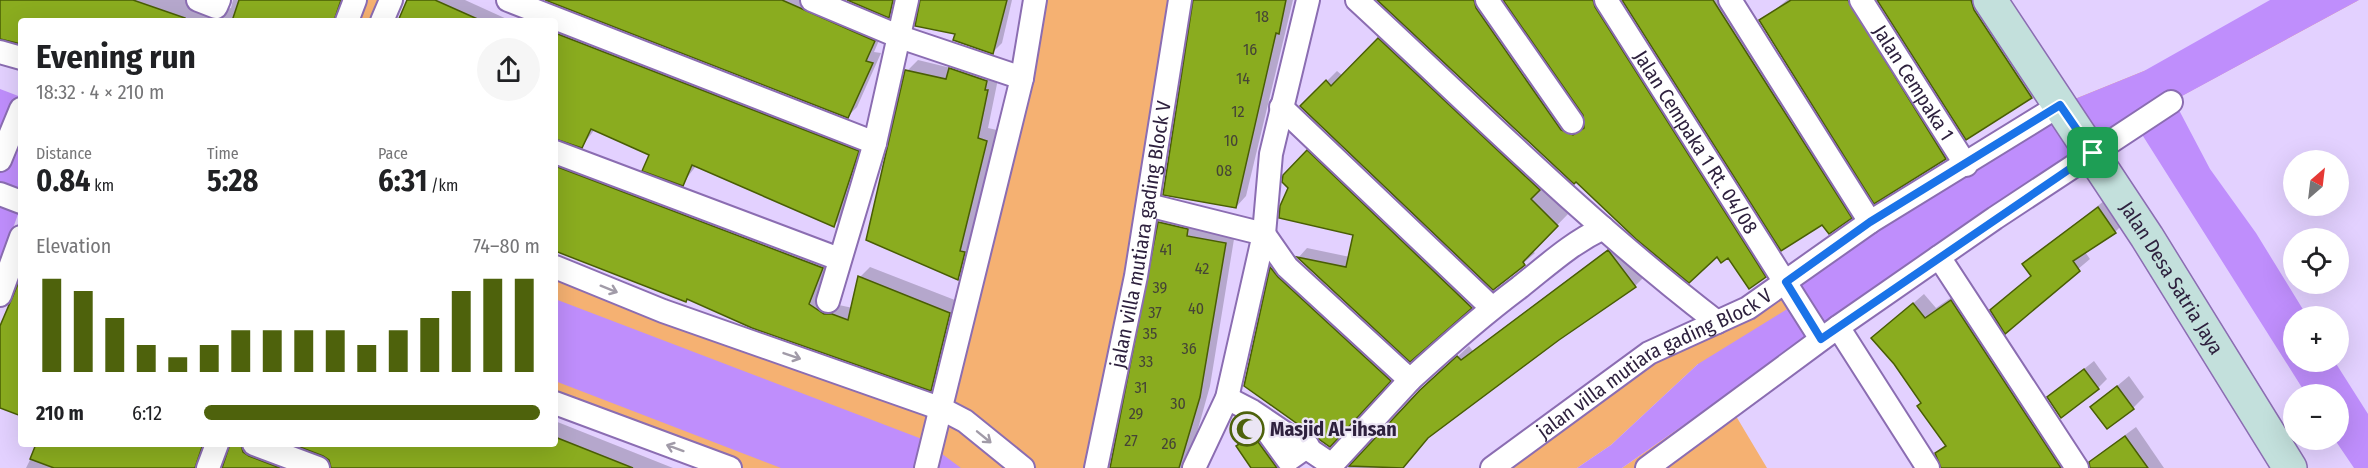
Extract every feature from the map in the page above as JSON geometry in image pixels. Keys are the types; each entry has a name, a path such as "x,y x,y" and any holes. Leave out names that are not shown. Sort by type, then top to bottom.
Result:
{"street":[{"path":"348,18 355,0"},
{"path":"383,18 391,0"},
{"path":"813,0 900,37 1022,78"},
{"path":"828,301 875,143 908,0"},
{"path":"926,468 1022,78 1035,0"},
{"name":"jalan villa mutiara gading Block V","path":"1096,468 1148,205 1180,0"},
{"path":"1194,468 1227,398 1264,234 1271,154 1308,0"},
{"path":"1357,0 1603,228 1662,280 1717,322"},
{"path":"1487,0 1572,122"},
{"name":"Jalan Cempaka 1 Rt. 04/08","path":"1606,0 1786,282 1829,333 1928,468"},
{"path":"1730,0 1870,222"},
{"name":"Jalan Cempaka 1","path":"1861,0 1966,165"},
{"name":"Jalan Desa Satria Jaya","path":"1990,0 2092,152 2290,468"},
{"path":"513,9 537,18"},
{"path":"558,26 875,143"},
{"path":"0,52 18,57"},
{"path":"1647,468 1829,333 2092,152 2171,102"},
{"name":"jalan villa mutiara gading Block V","path":"1492,468 1649,353 1748,308 1870,222 1966,165 2060,105"},
{"path":"1281,107 1491,307"},
{"path":"0,160 18,116"},
{"path":"558,153 839,259"},
{"path":"0,194 18,201"},
{"path":"1148,205 1264,234 1287,267 1410,380"},
{"path":"1227,398 1252,411 1288,460 1308,447 1330,466 1410,380 1491,307 1522,285 1546,263 1603,228"},
{"path":"0,295 18,245"},
{"path":"1939,257 2077,468"},
{"path":"558,268 663,311 942,409 965,421 1023,468"},
{"path":"558,404 730,468"},
{"path":"208,468 216,447"},
{"path":"262,447 318,468"}],"shaded area":[{"path":"355,0 391,0 383,18 348,18"},
{"path":"1035,0 1180,0 1096,468 730,468 558,404 558,268 942,409"},
{"path":"2270,0 2359,0 2171,102 2180,112 2210,169 2256,233 2283,277 2283,294 2293,294 2301,306 2283,306 2283,358 2136,125 1764,369 1622,468 1577,468 1611,445 1698,364 1797,303 1786,282 2060,105 2144,71"},
{"path":"2359,0 2163,106 1730,406 1767,468 1622,468 1764,369 1698,364 1611,445 1577,468 1492,468 2060,105 2144,71"},
{"path":"0,89 18,96 18,214 0,264"},
{"path":"558,300 922,439 961,468 781,468 558,382"},
{"path":"2292,372 2341,372 2349,384 2300,384"},
{"path":"2349,384 2368,414 2368,468 2354,468 2342,450 2349,450"}],"building":[{"path":"0,0 133,0 185,18 18,18 18,43 0,39"},
{"path":"239,0 341,0 335,18 233,18"},
{"path":"407,0 435,0 475,18 399,18"},
{"path":"545,0 782,0 875,41 866,61 873,63 848,118"},
{"path":"847,0 893,0 889,18"},
{"path":"920,0 1007,0 993,54 953,40 955,34 915,26"},
{"path":"1193,0 1286,0 1279,34 1276,33 1236,208 1163,195"},
{"path":"1377,0 1474,0 1476,8 1561,130 1573,135 1584,128 1583,115 1503,0 1593,0 1595,7 1766,277 1749,289 1728,258 1721,263 1717,257 1689,283 1636,239 1576,182 1574,184"},
{"path":"1622,0 1713,0 1852,218 1829,234 1822,225 1781,251"},
{"path":"1791,0 1848,0 1946,159 1874,204 1759,20"},
{"path":"1877,0 1971,0 1974,10 2032,98 1966,140"},
{"path":"558,34 859,151 834,227 692,165 683,186 642,171 649,155 591,129 582,148 558,140"},
{"path":"1378,38 1540,190 1531,199 1558,226 1523,262 1525,265 1493,290 1300,106 1326,80 1331,86"},
{"path":"949,68 987,81 985,90 988,90 978,138 987,141 960,251 965,252 958,280 866,240 905,70 946,79"},
{"path":"1307,150 1472,308 1410,362 1297,257 1346,267 1353,235 1279,218 1280,206 1288,188 1282,182 1283,175"},
{"path":"558,167 823,268 809,304 824,314 832,314 848,320 858,276 950,313 931,391 752,328 687,299 686,302 558,252"},
{"path":"2098,207 2116,233 2073,261 2080,271 2005,334 1990,310 2031,276 2022,264"},
{"path":"1158,222 1188,229 1187,236 1226,243 1200,397 1179,468 1110,468"},
{"path":"1608,250 1636,287 1559,340 1428,438 1403,468 1349,466 1420,390 1457,356 1461,360"},
{"path":"1270,267 1391,381 1330,447 1244,386"},
{"path":"18,284 18,415 0,408 0,326"},
{"path":"1951,300 2061,468 1941,468 1935,453 1946,446 1917,406 1921,403 1894,364 1871,338 1913,303 1925,318"},
{"path":"2084,369 2099,389 2061,418 2047,397"},
{"path":"2117,386 2134,409 2107,429 2090,407"},
{"path":"1253,435 1277,468 1251,468 1236,446"},
{"path":"2125,436 2148,468 2090,468 2089,462"},
{"path":"558,438 633,468 331,468 329,460 300,447 558,447"},
{"path":"35,447 202,447 195,468 54,468 30,459"},
{"path":"229,447 242,447 243,452 249,456 280,468 222,468"}],"place":[{"name":"Masjid Al-ihsan","path":"1247,429"}],"route":[{"path":"2060,105 2093,153 1821,339 1786,282 1870,222 1966,165 2060,105"}]}
